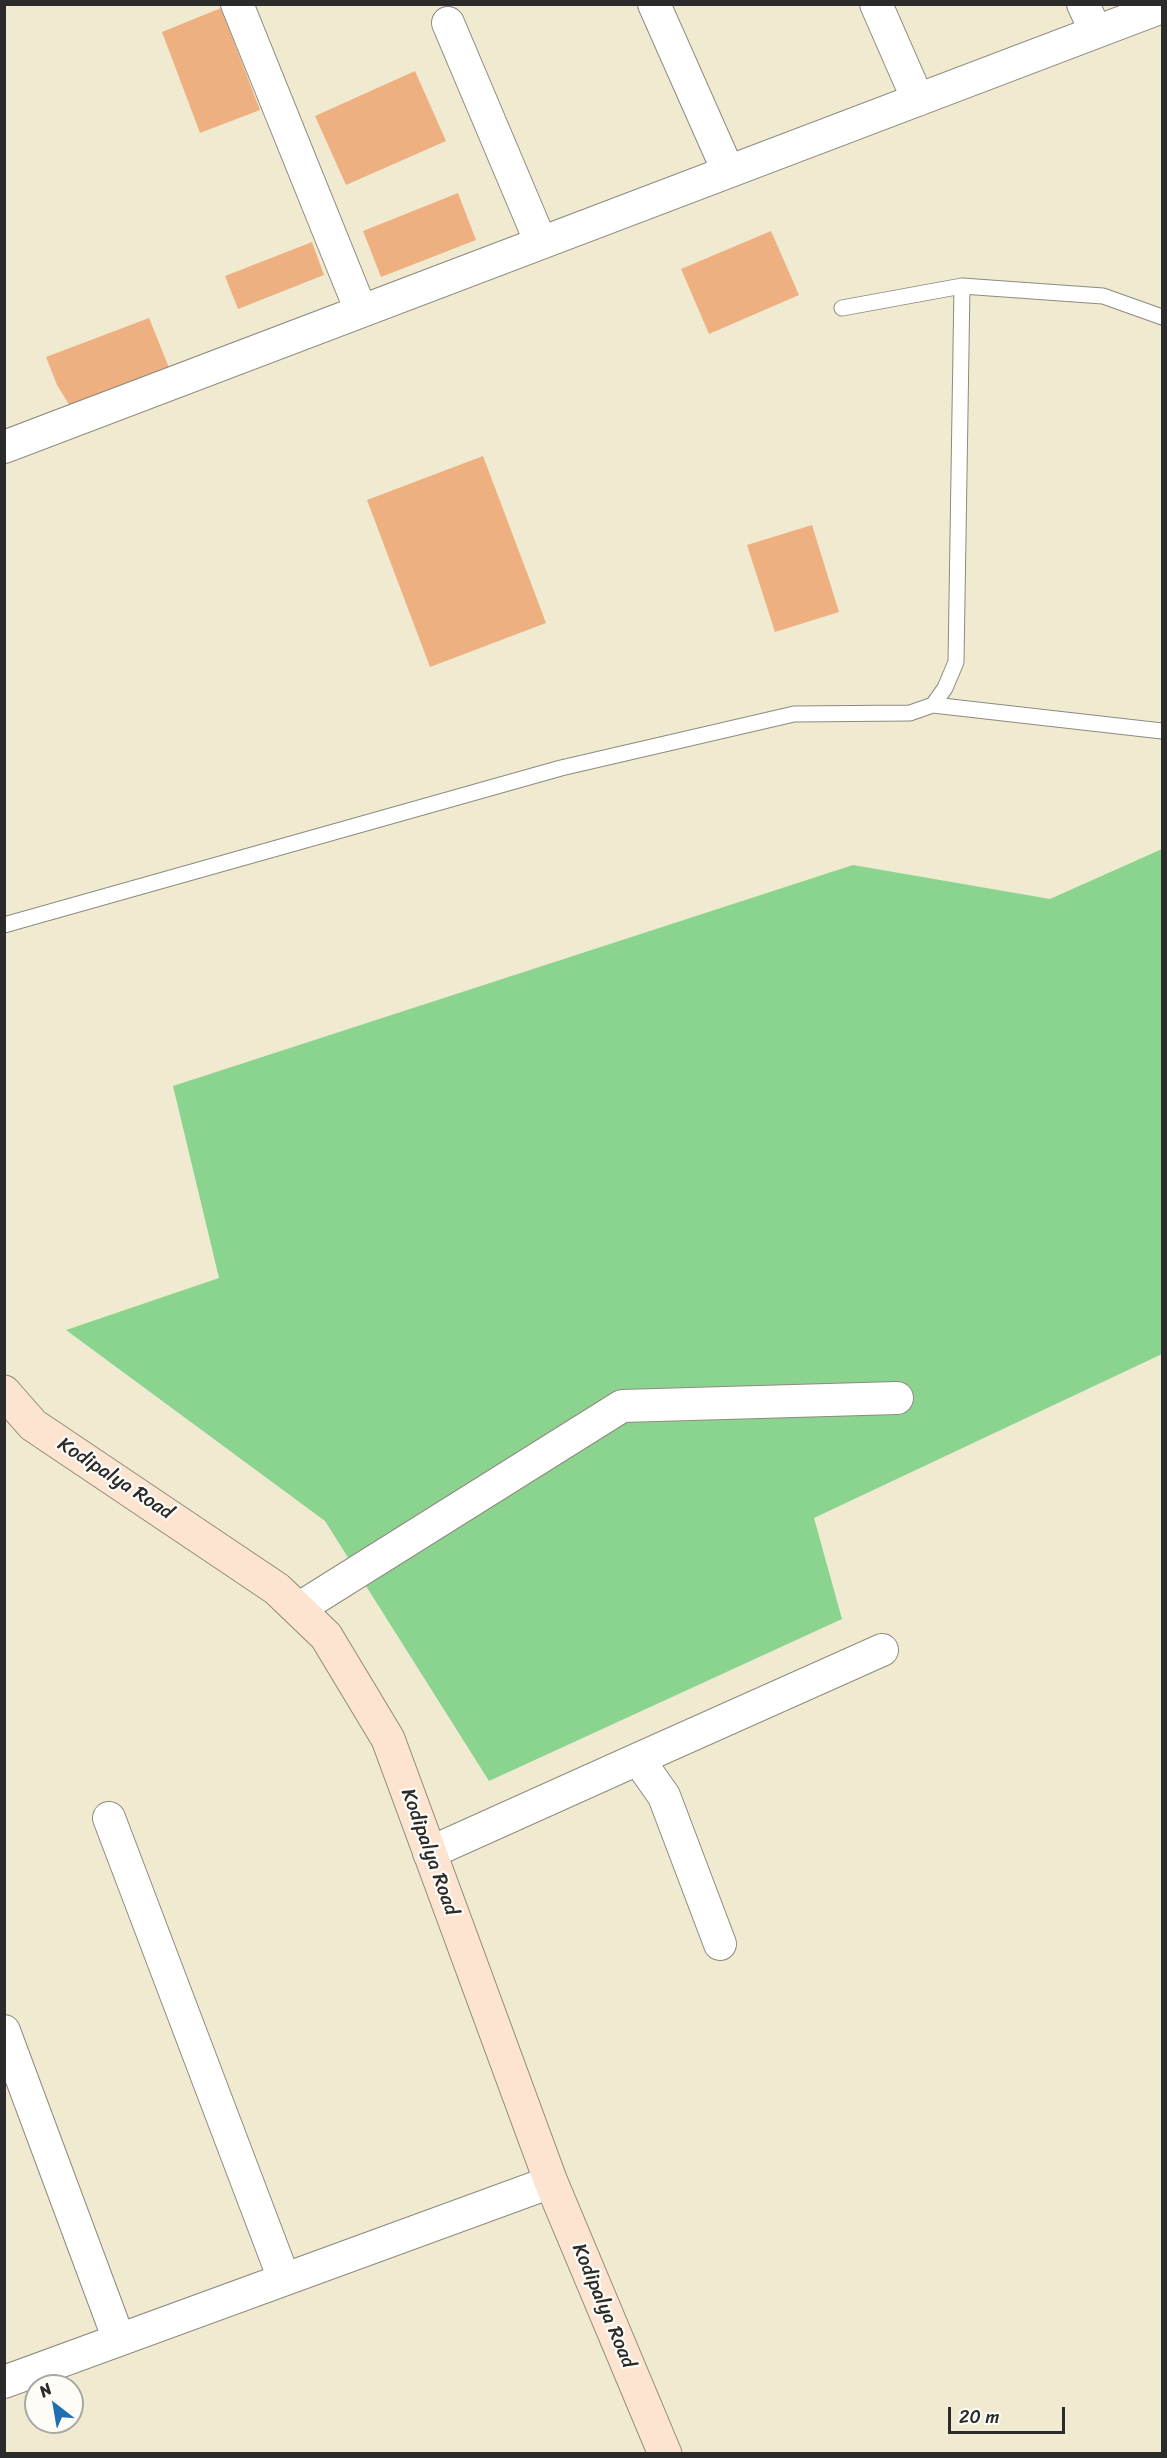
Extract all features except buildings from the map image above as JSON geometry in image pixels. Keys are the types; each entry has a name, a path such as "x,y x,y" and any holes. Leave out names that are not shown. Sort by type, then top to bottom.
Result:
{"main road":[{"name":"Kodipalya Road","path":"4,1392 33,1425 277,1589 326,1636 388,1739 551,2182 665,2454"}],"street":[{"path":"237,4 361,311"},
{"path":"654,4 728,171"},
{"path":"876,4 918,100"},
{"path":"4,447 918,100 1090,18 1162,7"},
{"path":"447,23 540,243"},
{"path":"298,1609 622,1406 897,1398"},
{"path":"429,1853 882,1650"},
{"path":"638,1759 664,1796 720,1944"},
{"path":"109,1818 284,2279"},
{"path":"4,2031 119,2340"},
{"path":"4,2382 551,2182"}],"lane":[{"path":"842,308 962,286 1103,296 1162,317"},
{"path":"933,705 945,688 956,662 962,286"},
{"path":"4,925 561,768 794,714 910,713 933,705 1162,731"}],"green space":[{"path":"1162,849 1162,1354 814,1518 842,1619 489,1781 325,1521 66,1330 219,1278 173,1086 853,865 1050,899"}]}
